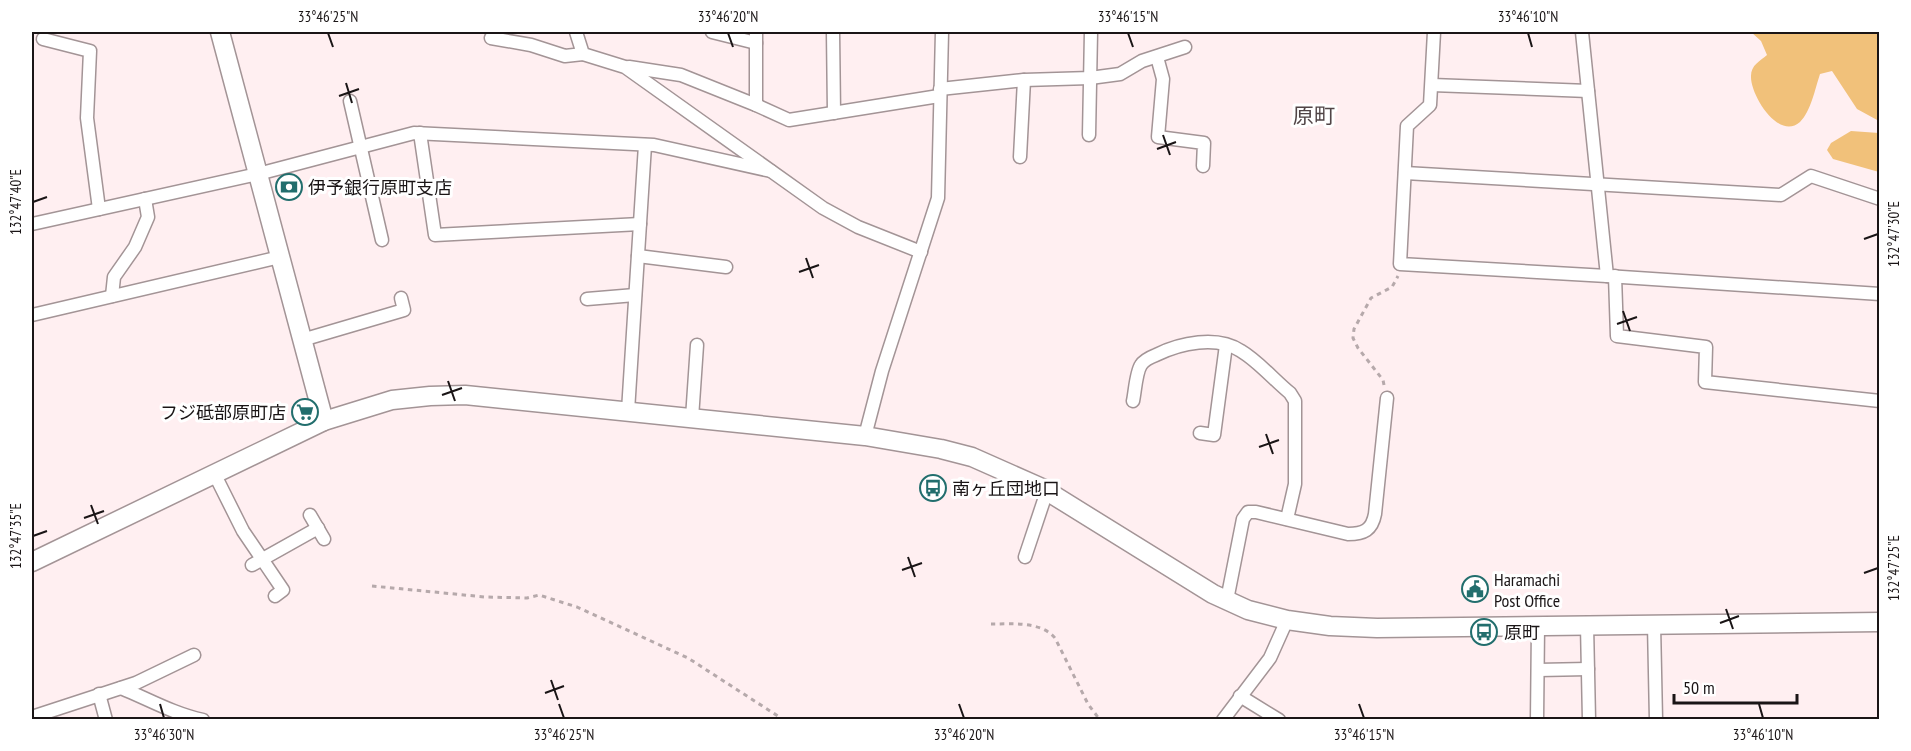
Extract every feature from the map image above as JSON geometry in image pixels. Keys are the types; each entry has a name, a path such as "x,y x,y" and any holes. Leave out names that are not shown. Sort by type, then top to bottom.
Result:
{"street":[{"path":"220,32 324,422"},
{"path":"576,32 583,54"},
{"path":"712,32 756,38 756,105"},
{"path":"833,32 834,113"},
{"path":"865,436 882,371 938,198 942,32"},
{"path":"1089,135 1091,32"},
{"path":"1434,32 1431,105 1407,126 1400,264 1880,294"},
{"path":"1582,32 1617,336 1706,347 1705,382 1880,401"},
{"path":"491,38 531,45 565,56 583,54 625,67 681,75 789,120 940,92 1024,80 1090,78 1120,74 1142,62 1185,47"},
{"path":"43,39 90,51 87,118 99,210"},
{"path":"1157,57 1162,79 1158,137 1204,143 1203,166"},
{"path":"625,67 823,208 858,227 921,252"},
{"path":"1020,157 1024,80"},
{"path":"1432,85 1588,91"},
{"path":"350,101 382,240"},
{"path":"32,224 258,174 414,133 645,145 771,171"},
{"path":"420,133 435,235 640,224"},
{"path":"628,411 645,145"},
{"path":"1405,173 1780,195 1811,176 1880,199"},
{"path":"112,296 114,277 135,247 148,217 145,199"},
{"path":"638,256 726,267"},
{"path":"32,315 280,257"},
{"path":"587,299 635,295"},
{"path":"302,340 404,310 401,298"},
{"path":"1133,401 1140,365 1148,358 1188,344 1215,343 1241,351 1290,393 1295,401 1295,484 1287,519"},
{"path":"692,418 697,345"},
{"path":"1200,433 1214,435 1227,345"},
{"path":"32,561 324,422 392,400 430,396 476,396 865,436 941,449 972,457 1047,490 1213,594 1248,610 1287,620 1330,626 1377,628 1880,622"},
{"path":"1227,600 1243,519 1248,512 1348,534 1361,534 1368,530 1375,514 1387,398"},
{"path":"214,473 257,562 283,590 274,596"},
{"path":"1025,557 1047,490"},
{"path":"310,514 324,539"},
{"path":"257,562 318,528"},
{"path":"1223,720 1270,658 1287,620"},
{"path":"1654,624 1656,720"},
{"path":"1587,625 1589,720"},
{"path":"1537,720 1538,626"},
{"path":"32,717 136,683 194,655"},
{"path":"1538,670 1588,669"},
{"path":"121,688 182,715 203,720"},
{"path":"99,694 106,720"},
{"path":"1240,696 1279,720"}],"path":[{"path":"1387,398 1383,380 1353,338 1354,329 1371,298 1392,287 1398,277"},
{"path":"372,586 485,597 527,598 539,595 578,607 688,658 784,720"},
{"path":"991,624 1036,627 1050,632 1088,704 1100,720"}],"shaded area":[{"path":"1751,32 1879,32 1879,121 1857,109 1832,71 1820,74 1810,106 1800,122 1792,126 1775,121 1760,103 1752,84 1753,69 1767,55 1761,41"},
{"path":"1851,131 1879,133 1879,172 1833,159 1827,150 1831,143"}],"place":[{"name":"伊予銀行原町支店","path":"289,187"},
{"name":"フジ砥部原町店","path":"305,412"},
{"name":"南ヶ丘団地口","path":"933,488"},
{"name":"Haramachi Post Office","path":"1475,589"},
{"name":"原町","path":"1484,632"}],"district":[{"name":"原町","path":"1314,115"}]}
